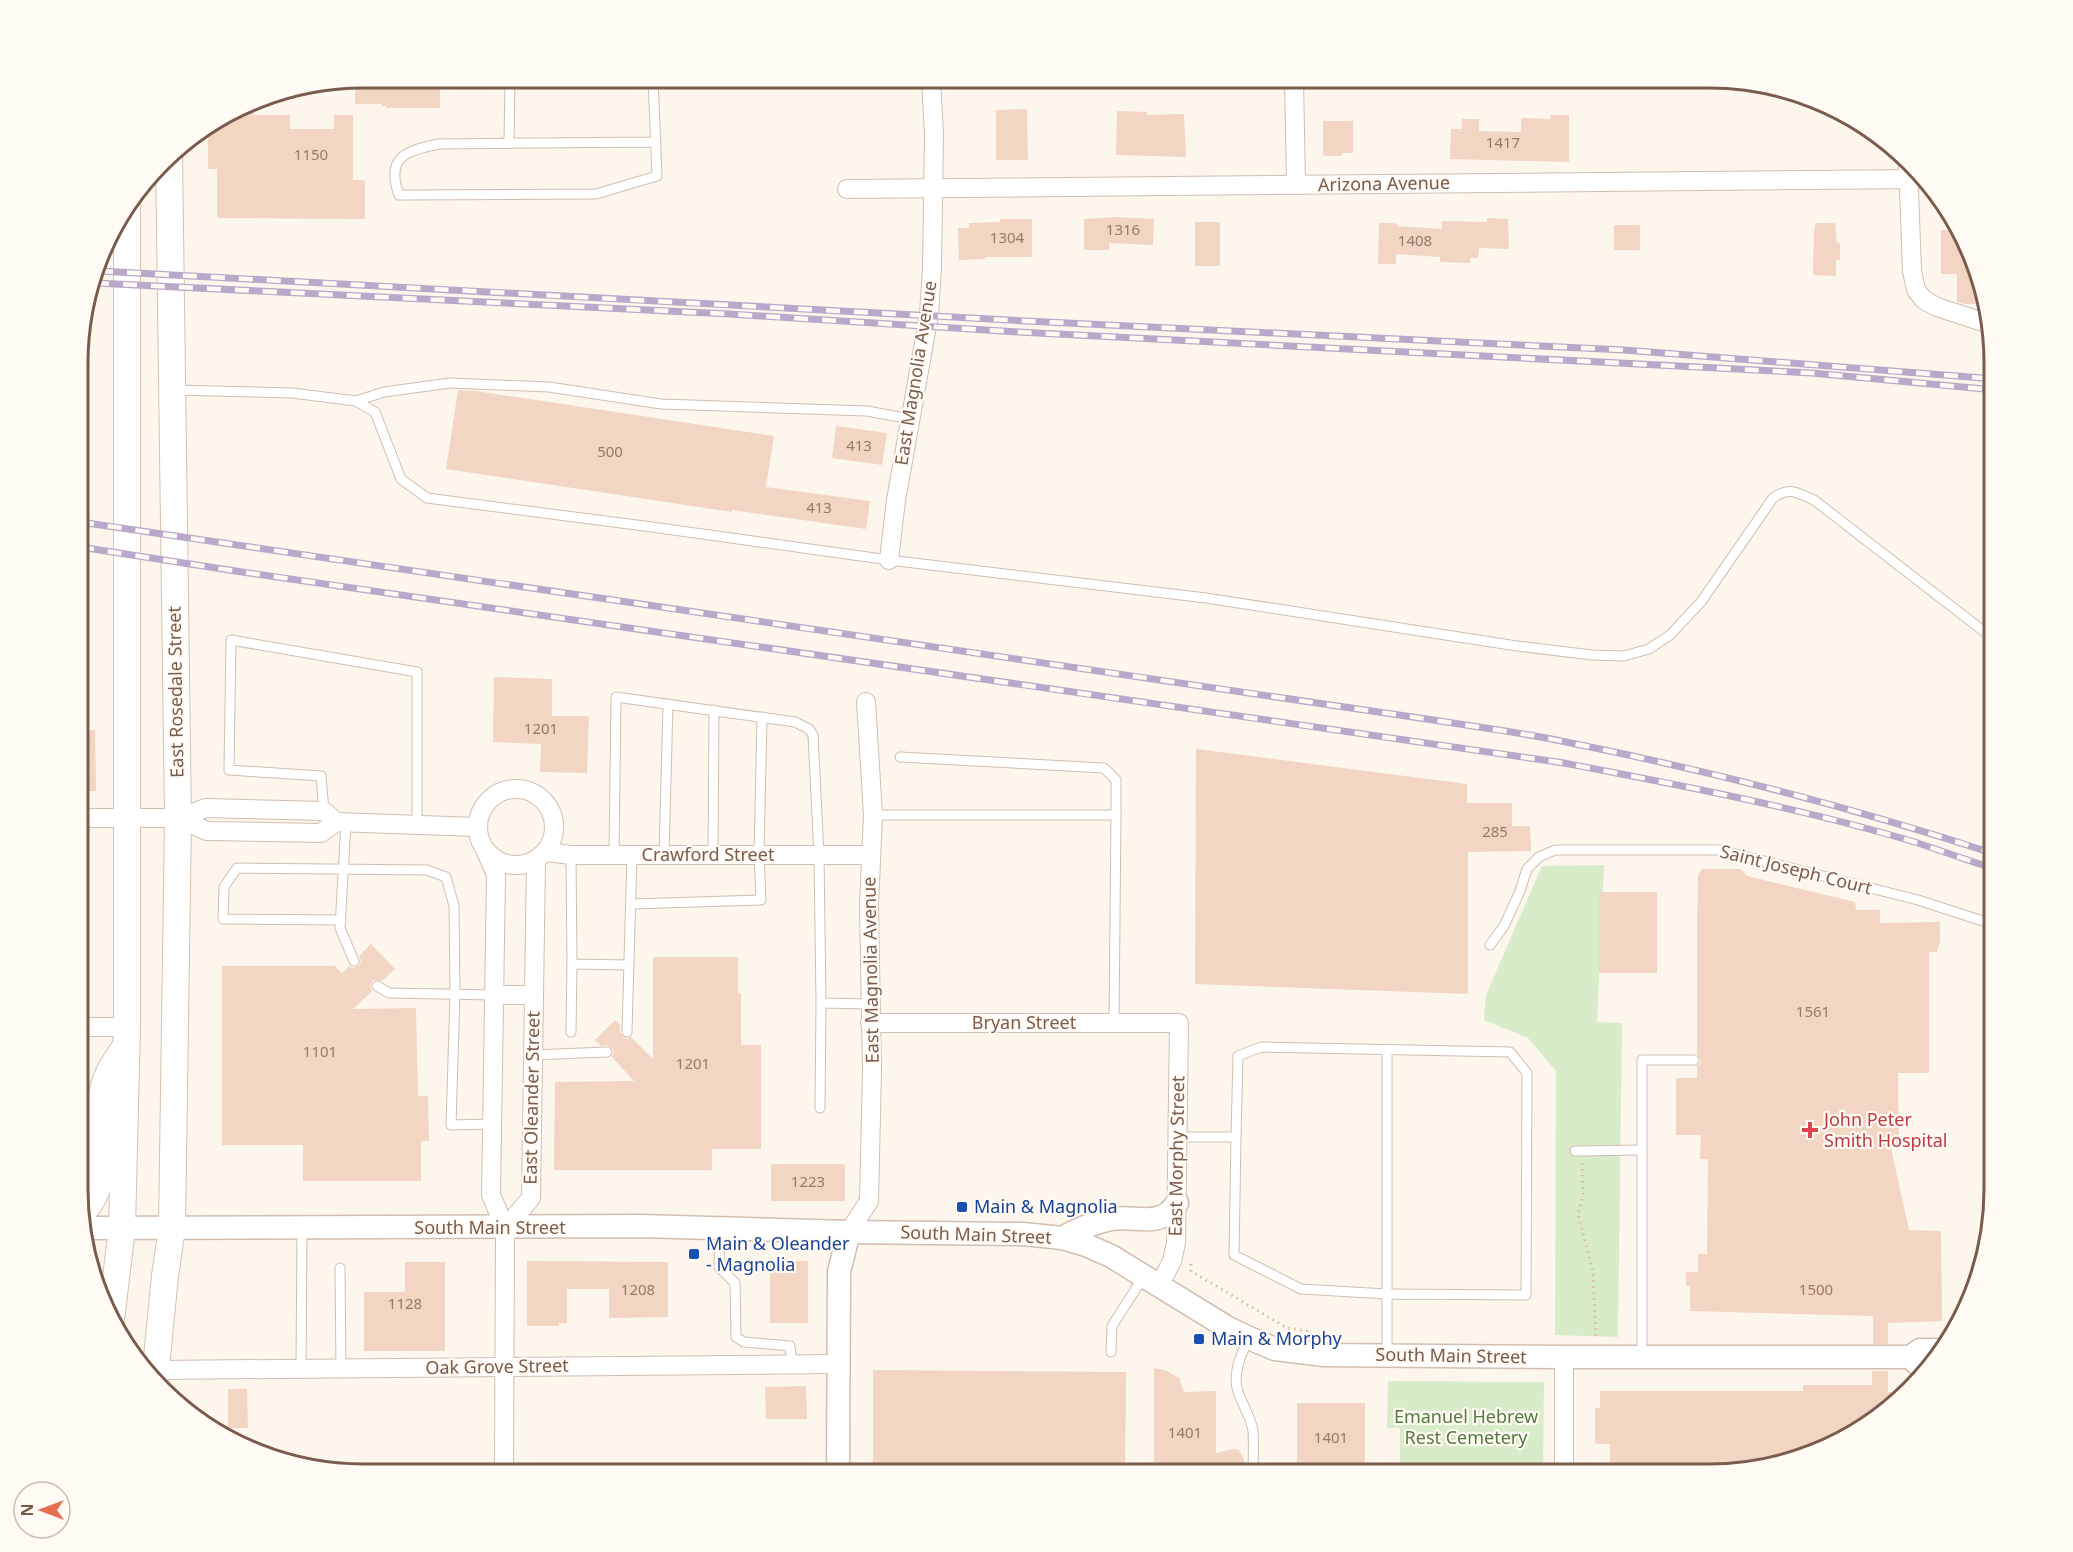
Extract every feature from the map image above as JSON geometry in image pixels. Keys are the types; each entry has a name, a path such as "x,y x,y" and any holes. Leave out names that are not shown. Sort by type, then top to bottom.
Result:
{"main road":[{"name":"East Rosedale Street","path":"156,1369 172,1228 178,818 169,169"},
{"path":"113,1302 122,1228 127,1036 129,473 127,223"},
{"path":"89,1205 99,1185 102,1096 109,1070 127,1036"}],"street":[{"name":"East Magnolia Avenue","path":"889,560 896,500 929,315 934,135 932,88"},
{"path":"1294,88 1296,185"},
{"name":"Arizona Avenue","path":"847,189 1296,185 1909,174"},
{"path":"1912,178 1912,271 1916,290 1924,300 1937,307 1981,320"},
{"name":"East Magnolia Avenue","path":"849,1232 869,1201 873,1071 870,1023 870,855 873,815 866,702"},
{"path":"486,852 509,866 541,856 555,828 548,805 529,789 504,789 484,804 477,827 486,852 496,875 492,1195 505,1228 504,1464"},
{"path":"88,818 178,818 207,831 321,833 336,818 417,825 477,827"},
{"name":"Crawford Street","path":"541,856 870,855"},
{"name":"East Oleander Street","path":"505,1228 531,1198 534,995 541,856"},
{"name":"East Oleander Street","path":"494,995 534,995"},
{"name":"Bryan Street","path":"870,1023 1179,1023"},
{"name":"East Morphy Street","path":"1152,1281 1166,1275 1174,1252 1177,1203 1179,1023"},
{"path":"88,1029 127,1036"},
{"path":"1062,1238 1084,1226 1114,1219 1164,1217 1177,1203"},
{"name":"South Main Street","path":"92,1228 640,1226 1023,1234 1062,1238 1086,1245 1152,1281 1228,1328 1275,1348 1301,1353 1920,1362 1920,1350 1932,1350"},
{"path":"838,1464 838,1272 849,1232"},
{"path":"1564,1357 1564,1464"},
{"name":"Oak Grove Street","path":"161,1374 341,1368 838,1364"}],"lane":[{"path":"509,143 510,88"},
{"path":"653,88 656,142 657,176 596,194 399,195 394,183 394,170 401,156 416,148 439,144 656,142"},
{"path":"356,401 384,392 450,383 549,387 661,404 867,411 911,419"},
{"path":"172,390 292,393 356,401 375,412 402,479 427,498 889,560 1206,598 1517,646 1592,655 1624,656 1649,649 1670,635 1701,602 1773,498 1782,491 1792,491 1814,500 1984,631"},
{"path":"354,961 340,928 344,868 336,818 321,776 229,770 231,640 417,672 417,825"},
{"path":"614,855 616,697 795,722 809,729 813,735 819,855 820,1108"},
{"path":"664,855 668,704"},
{"path":"712,855 714,710"},
{"path":"631,904 761,900 759,855 762,717"},
{"path":"900,757 1104,768 1116,780 1114,1023"},
{"path":"873,815 1116,815"},
{"name":"Saint Joseph Court","path":"1490,945 1504,926 1527,869 1539,857 1555,850 1720,850 1918,900 1984,921"},
{"path":"571,1032 572,855"},
{"path":"627,1032 632,855"},
{"path":"341,920 223,919 224,887 237,868 427,870 446,877 454,906 455,994 451,1125 492,1124"},
{"path":"572,964 629,965"},
{"path":"377,986 389,993 494,995"},
{"path":"821,1003 870,1004"},
{"path":"1261,1047 1510,1052 1527,1073 1526,1295 1388,1294 1301,1289 1234,1255 1236,1137 1238,1056 1261,1047"},
{"path":"1387,1050 1388,1356"},
{"path":"533,1055 607,1052"},
{"path":"1642,1357 1642,1060 1694,1060"},
{"path":"1177,1137 1236,1137"},
{"path":"1575,1151 1642,1150"},
{"path":"301,1369 302,1228"},
{"path":"720,1228 719,1267 735,1283 736,1337 744,1342 790,1346 792,1365"},
{"path":"340,1268 341,1368"},
{"path":"1111,1352 1112,1326 1152,1281"},
{"path":"1249,1338 1240,1358 1236,1376 1238,1391 1247,1409 1253,1431 1253,1464"}],"path":[{"path":"1575,1151 1581,1159 1583,1176 1583,1196 1578,1214 1593,1272 1596,1342"},
{"path":"1191,1260 1191,1271 1199,1276 1287,1328 1310,1332"}],"green space":[{"path":"1604,865 1597,1022 1622,1023 1618,1337 1555,1335 1556,1071 1528,1038 1484,1020 1486,995 1542,866"},
{"name":"Emanuel Hebrew Rest Cemetery","path":"1388,1381 1544,1382 1543,1464 1400,1464 1400,1428 1387,1428"}],"building":[{"path":"355,88 440,88 440,108 386,108 382,104 355,104"},
{"path":"1027,109 1028,160 996,160 996,110"},
{"path":"254,111 254,115 290,115 290,129 334,129 334,115 353,115 353,180 365,180 365,219 217,218 217,169 208,169 208,137"},
{"path":"1117,111 1147,112 1147,115 1184,114 1186,157 1116,155"},
{"path":"1550,115 1569,115 1569,162 1450,159 1451,129 1462,129 1462,119 1479,119 1479,131 1521,132 1521,118 1551,119"},
{"path":"1323,121 1353,121 1353,153 1342,153 1342,156 1323,156"},
{"path":"1116,217 1154,219 1153,245 1109,243 1109,250 1084,250 1084,219"},
{"path":"1487,218 1508,219 1509,249 1479,248 1478,258 1470,258 1470,263 1440,262 1440,257 1396,254 1396,264 1378,264 1379,223 1442,229 1442,221 1487,222"},
{"path":"1000,219 1032,219 1032,257 985,257 985,259 959,260 958,228 969,228 969,223 1000,222"},
{"path":"1195,222 1220,222 1220,266 1195,266"},
{"path":"1815,223 1835,223 1837,243 1840,243 1840,260 1836,260 1836,276 1813,275"},
{"path":"1614,225 1640,225 1640,250 1614,250"},
{"path":"1941,230 1950,230 1964,258 1978,304 1957,302 1957,274 1941,274"},
{"path":"458,390 774,436 766,487 870,501 866,529 732,510 732,512 446,469"},
{"path":"836,426 887,433 882,465 832,458"},
{"path":"494,677 552,679 552,716 589,716 587,773 540,772 541,744 493,742"},
{"path":"88,730 95,730 96,791 88,791"},
{"path":"1196,749 1467,784 1467,803 1512,803 1512,826 1530,826 1531,851 1468,852 1468,994 1195,984"},
{"path":"1702,869 1740,869 1747,876 1855,902 1856,910 1880,910 1880,923 1940,922 1940,941 1937,952 1929,952 1929,1073 1898,1073 1899,1147 1891,1148 1909,1230 1941,1231 1942,1321 1888,1323 1888,1344 1873,1344 1873,1316 1690,1311 1690,1286 1686,1286 1686,1272 1698,1272 1698,1254 1707,1254 1708,1159 1700,1159 1701,1135 1676,1135 1676,1078 1697,1078 1697,1066 1701,1061 1697,1054 1697,923 1698,875"},
{"path":"1599,892 1657,892 1657,973 1599,973"},
{"path":"371,944 395,969 382,981 373,980 370,985 372,991 353,1009 416,1008 418,1096 428,1096 429,1141 421,1141 421,1181 303,1181 303,1145 222,1145 222,966 335,966 342,973 349,966 354,968 359,965 361,961 359,956"},
{"path":"653,957 738,957 741,1045 761,1045 761,1149 712,1149 712,1170 554,1170 555,1082 634,1081 612,1057 614,1052 612,1048 607,1045 601,1046 595,1040 615,1020 620,1025 623,1037 627,1039 631,1037 653,1059"},
{"path":"771,1164 845,1164 845,1201 771,1201"},
{"path":"527,1261 668,1262 668,1317 609,1318 609,1289 567,1289 567,1323 559,1323 559,1326 527,1326"},
{"path":"770,1261 808,1261 808,1323 770,1323"},
{"path":"405,1262 445,1262 445,1351 364,1351 364,1292 405,1292"},
{"path":"1154,1368 1165,1370 1179,1378 1184,1392 1216,1391 1216,1453 1239,1450 1244,1464 1154,1464"},
{"path":"873,1370 1126,1372 1125,1464 873,1464"},
{"path":"1872,1371 1888,1371 1888,1392 1894,1392 1847,1427 1815,1443 1763,1458 1709,1464 1610,1464 1610,1444 1595,1444 1595,1408 1600,1408 1600,1391 1803,1391 1803,1385 1872,1385"},
{"path":"806,1386 807,1419 766,1419 765,1387"},
{"path":"228,1389 247,1389 248,1428 228,1428"},
{"path":"1297,1403 1365,1403 1365,1464 1297,1464"}],"railway":[{"path":"104,271 1026,321 1624,350 1984,378"},
{"path":"101,283 729,314 1018,332 1812,373 1984,389"},
{"path":"88,523 1535,736 1674,765 1782,792 1889,821 1984,851"},
{"path":"88,548 1564,763 1694,788 1823,817 1908,840 1984,865"}],"place":[{"name":"John Peter Smith Hospital","path":"1810,1130"},
{"name":"Main & Magnolia","path":"962,1207"},
{"name":"Main & Oleander - Magnolia","path":"694,1254"},
{"name":"Main & Morphy","path":"1199,1339"}]}
